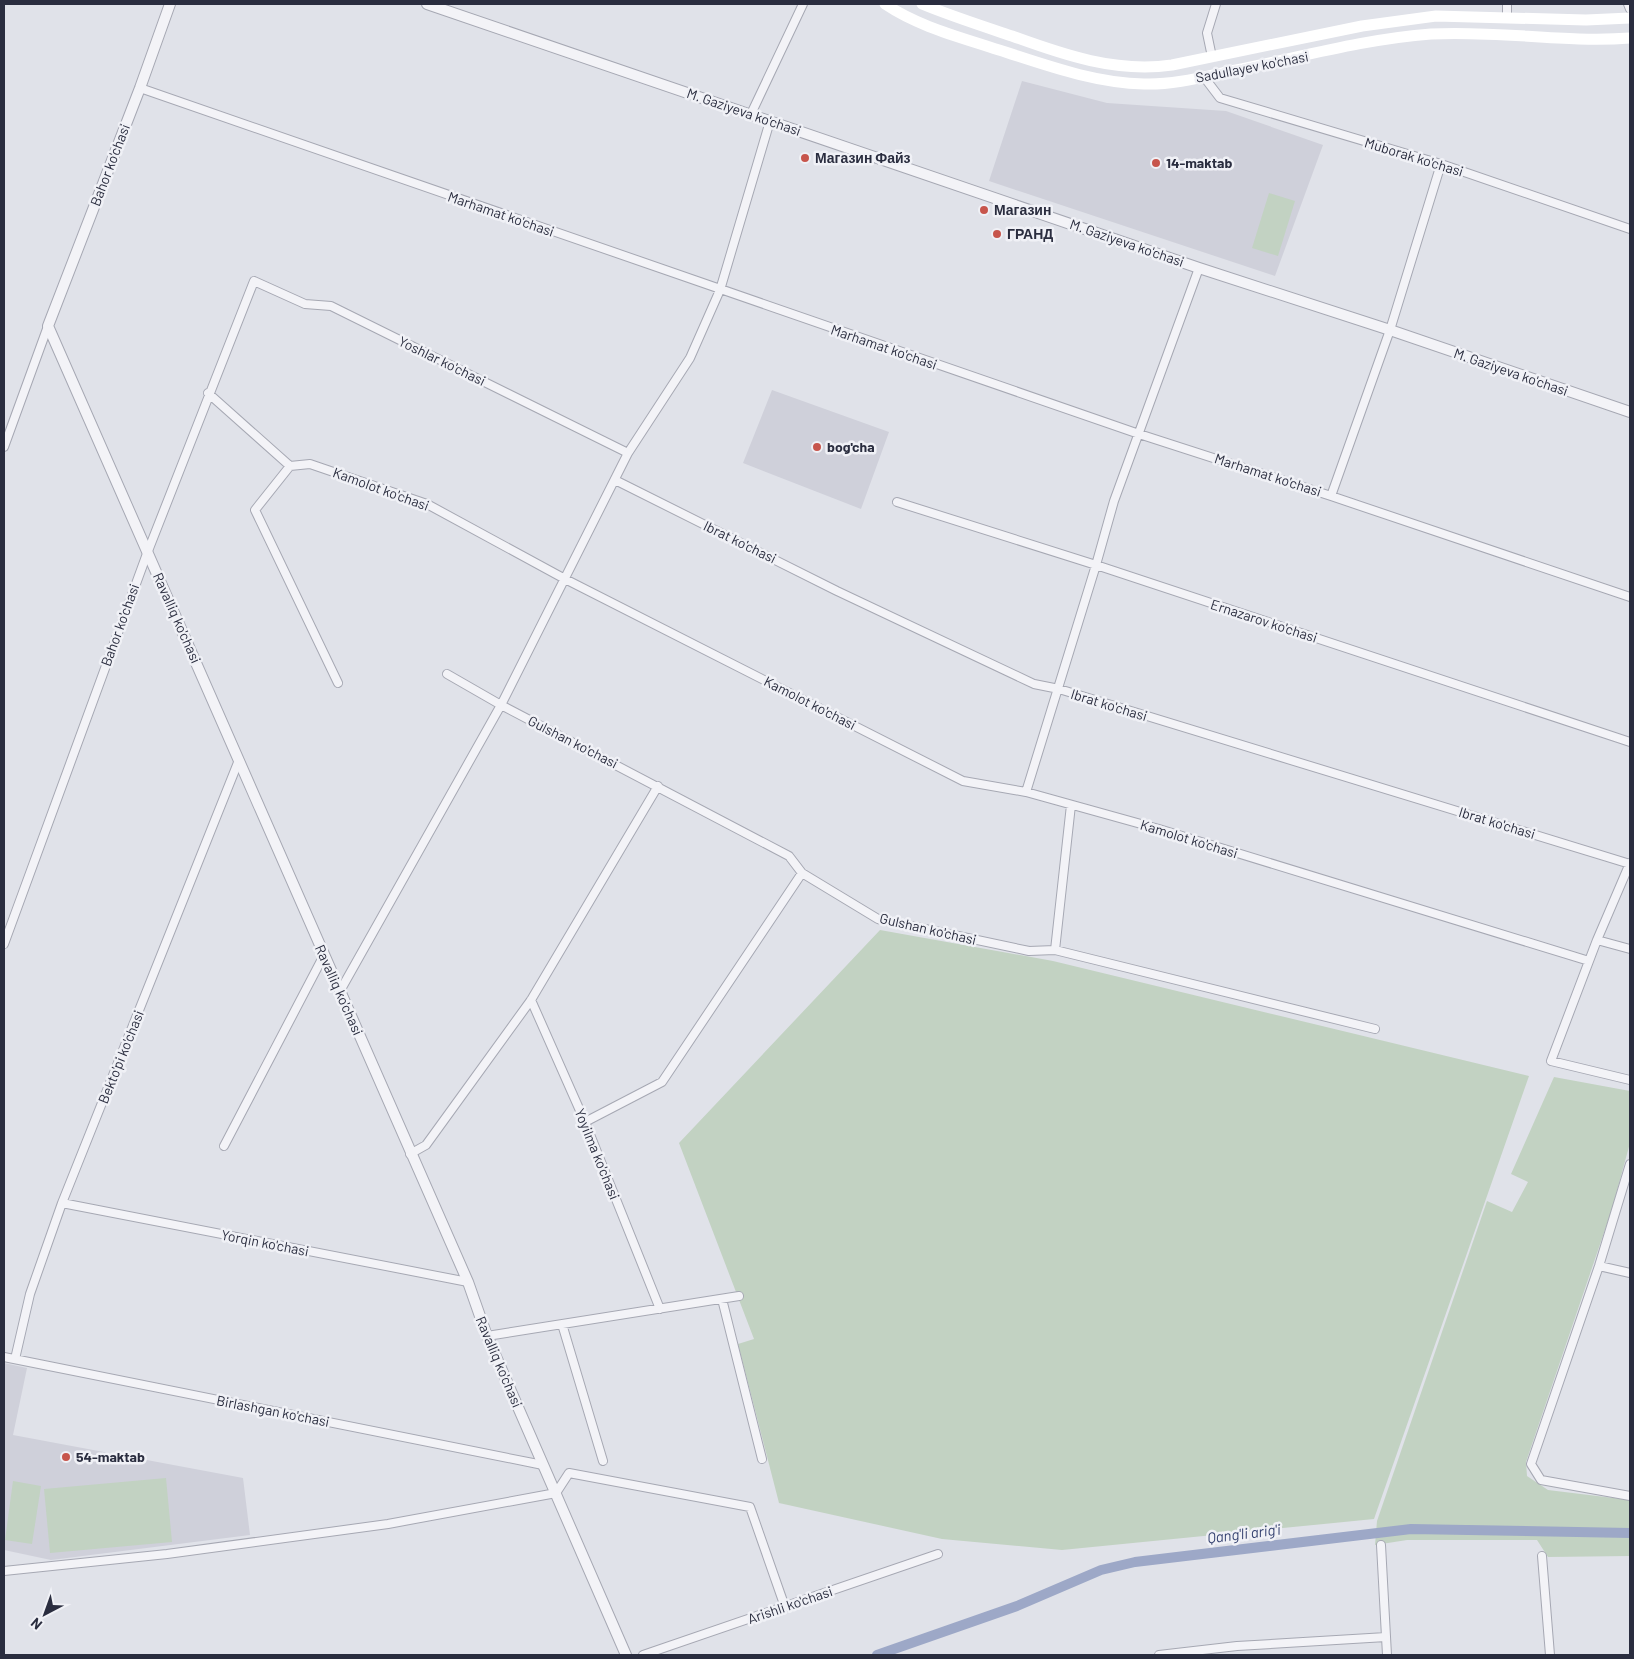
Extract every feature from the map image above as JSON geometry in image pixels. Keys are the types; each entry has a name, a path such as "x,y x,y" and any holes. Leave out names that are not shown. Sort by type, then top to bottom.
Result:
{"main road":[{"name":"Sadullayev ko'chasi","path":"885,4 906,16 936,29 1088,77 1146,84 1204,77 1365,44 1432,34 1510,34 1608,39 1630,38"},
{"path":"922,4 1053,51 1111,65 1151,68 1397,20 1436,16 1508,16 1586,20 1630,18"}],"street":[{"name":"Bahor ko'chasi","path":"48,326 140,88 170,4"},
{"name":"M. Gaziyeva ko'chasi","path":"426,4 1199,268 1390,330 1630,412"},
{"path":"751,114 802,4"},
{"path":"1212,57 1208,33 1216,4"},
{"path":"1507,4 1508,16"},
{"path":"1628,4 1630,9"},
{"name":"Muborak ko'chasi","path":"1204,77 1220,98 1441,164 1630,229"},
{"name":"Marhamat ko'chasi","path":"140,88 1139,434 1331,496 1630,597"},
{"path":"340,991 501,705 628,453 690,358 720,290 770,121"},
{"path":"1331,496 1390,330 1441,164"},
{"path":"1026,792 1059,689 1114,501 1199,268"},
{"name":"Bahor ko'chasi","path":"4,944 148,551 208,393 254,281"},
{"name":"Yoshlar ko'chasi","path":"254,281 305,304 331,306 628,453"},
{"path":"4,447 48,326"},
{"name":"Ravalliq ko'chasi","path":"48,326 410,1154 468,1282 488,1336 626,1655"},
{"path":"208,393 290,466 255,510 338,683"},
{"name":"Kamolot ko'chasi","path":"290,466 310,464 427,504 565,578 963,781 1026,792 1159,829 1589,961"},
{"name":"Ibrat ko'chasi","path":"615,480 837,591 1034,684 1059,689 1630,864"},
{"name":"Ernazarov ko'chasi","path":"897,502 1096,565 1630,742"},
{"name":"Gulshan ko'chasi","path":"447,674 501,705 789,856 802,873 878,919 1029,950 1055,950 1375,1028"},
{"name":"Bekto'pi ko'chasi","path":"15,1359 30,1294 62,1203 239,760"},
{"path":"410,1154 426,1145 531,1000 658,786"},
{"path":"1055,950 1071,805"},
{"path":"1630,864 1597,940 1551,1061 1630,1080"},
{"path":"585,1122 662,1082 802,873"},
{"path":"1597,940 1630,949"},
{"path":"224,1146 324,956"},
{"name":"Yoyilma ko'chasi","path":"531,1000 585,1122 660,1309"},
{"path":"1630,1164 1599,1266 1532,1464 1541,1480 1630,1496"},
{"name":"Yorqin ko'chasi","path":"62,1203 468,1282"},
{"path":"1599,1266 1630,1273"},
{"path":"488,1336 740,1296"},
{"path":"722,1299 762,1459"},
{"path":"562,1324 603,1461"},
{"name":"Birlashgan ko'chasi","path":"4,1357 543,1465"},
{"path":"4,1570 167,1554 388,1524 556,1493 569,1473 750,1507 786,1606"},
{"path":"1381,1545 1387,1655"},
{"name":"Arishli ko'chasi","path":"643,1655 938,1554"},
{"path":"1542,1556 1550,1655"},
{"path":"1159,1655 1237,1646 1386,1637"}],"shaded area":[{"name":"14-maktab","path":"1022,81 1107,103 1226,111 1323,145 1275,276 989,181"},
{"name":"bog'cha","path":"772,390 889,432 861,509 743,463"},
{"name":"54-maktab","path":"4,1363 27,1368 13,1435 243,1478 250,1535 51,1560 4,1550"}],"green space":[{"path":"1269,193 1295,201 1278,256 1252,248"},
{"path":"880,930 1053,961 1529,1076 1374,1519 1062,1550 942,1539 779,1503 738,1344 754,1339 679,1143"},
{"path":"1554,1077 1630,1091 1630,1143 1612,1209 1526,1462 1527,1476 1548,1490 1630,1500 1630,1556 1548,1557 1537,1540 1407,1540 1375,1545 1377,1521 1487,1201 1512,1212 1528,1182 1511,1174"},
{"path":"166,1478 172,1542 50,1553 44,1489"},
{"path":"13,1481 41,1486 32,1544 5,1540"}],"waterway":[{"name":"Qang'li arig'i","path":"877,1655 1017,1606 1101,1570 1135,1562 1411,1529 1630,1533"}],"place":[{"name":"Магазин Файз","path":"805,158"},
{"name":"14-maktab","path":"1156,163"},
{"name":"Магазин","path":"984,210"},
{"name":"ГРАНД","path":"997,234"},
{"name":"bog'cha","path":"817,447"},
{"name":"54-maktab","path":"66,1457"}]}
